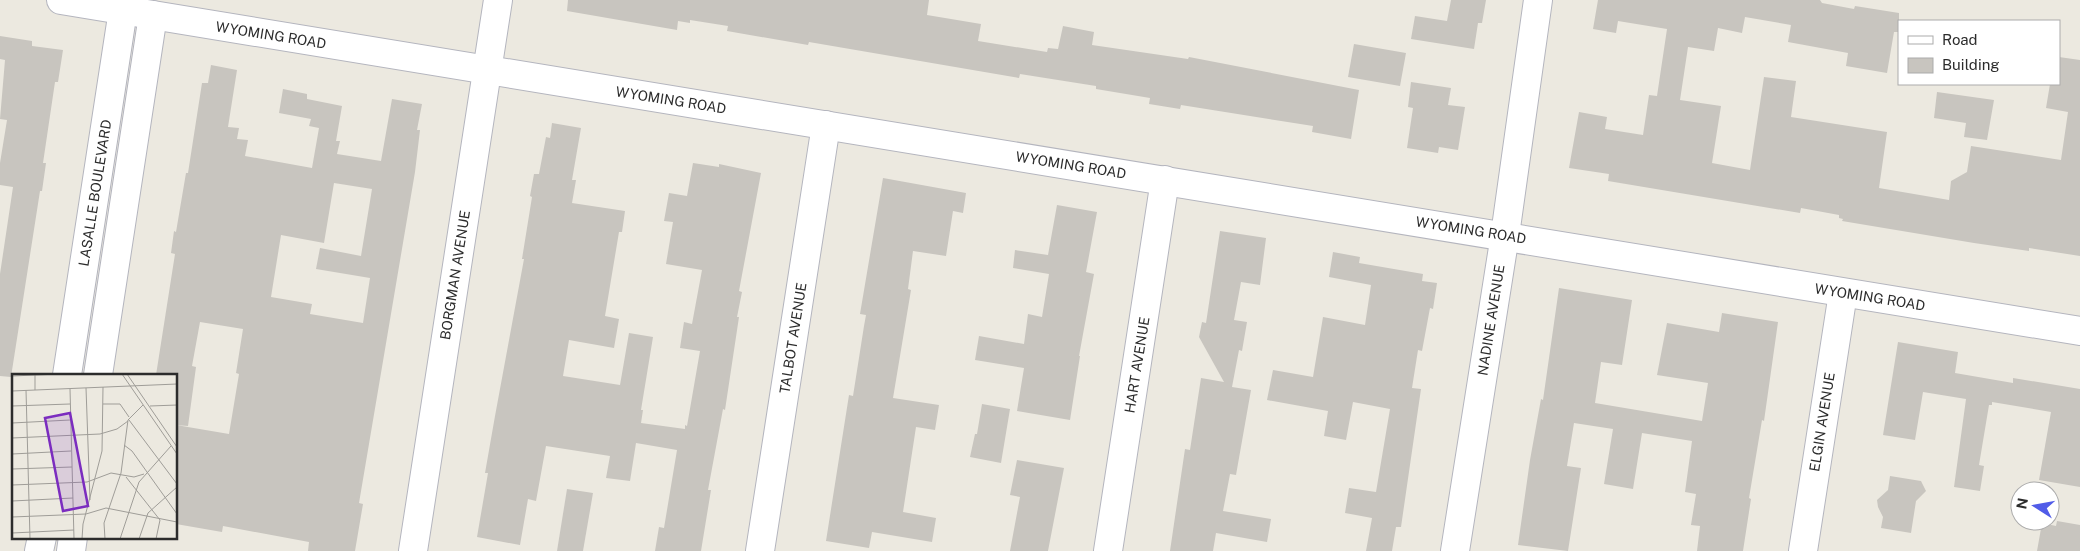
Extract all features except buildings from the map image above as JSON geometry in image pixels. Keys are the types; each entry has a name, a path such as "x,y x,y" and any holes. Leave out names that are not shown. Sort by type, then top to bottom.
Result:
{"street":[{"name":"WYOMING ROAD","path":"61,0 1505,235 1843,293 2080,331"},
{"name":"BORGMAN AVENUE","path":"413,551 498,0"},
{"name":"NADINE AVENUE","path":"1455,551 1505,235 1538,0"},
{"name":"LASALLE BOULEVARD","path":"67,374 123,10"},
{"path":"98,374 153,15"},
{"name":"TALBOT AVENUE","path":"760,551 826,125"},
{"name":"HART AVENUE","path":"1108,551 1165,180"},
{"name":"ELGIN AVENUE","path":"1802,551 1843,293"},
{"path":"40,551 42,538"},
{"path":"71,551 73,538"}]}
